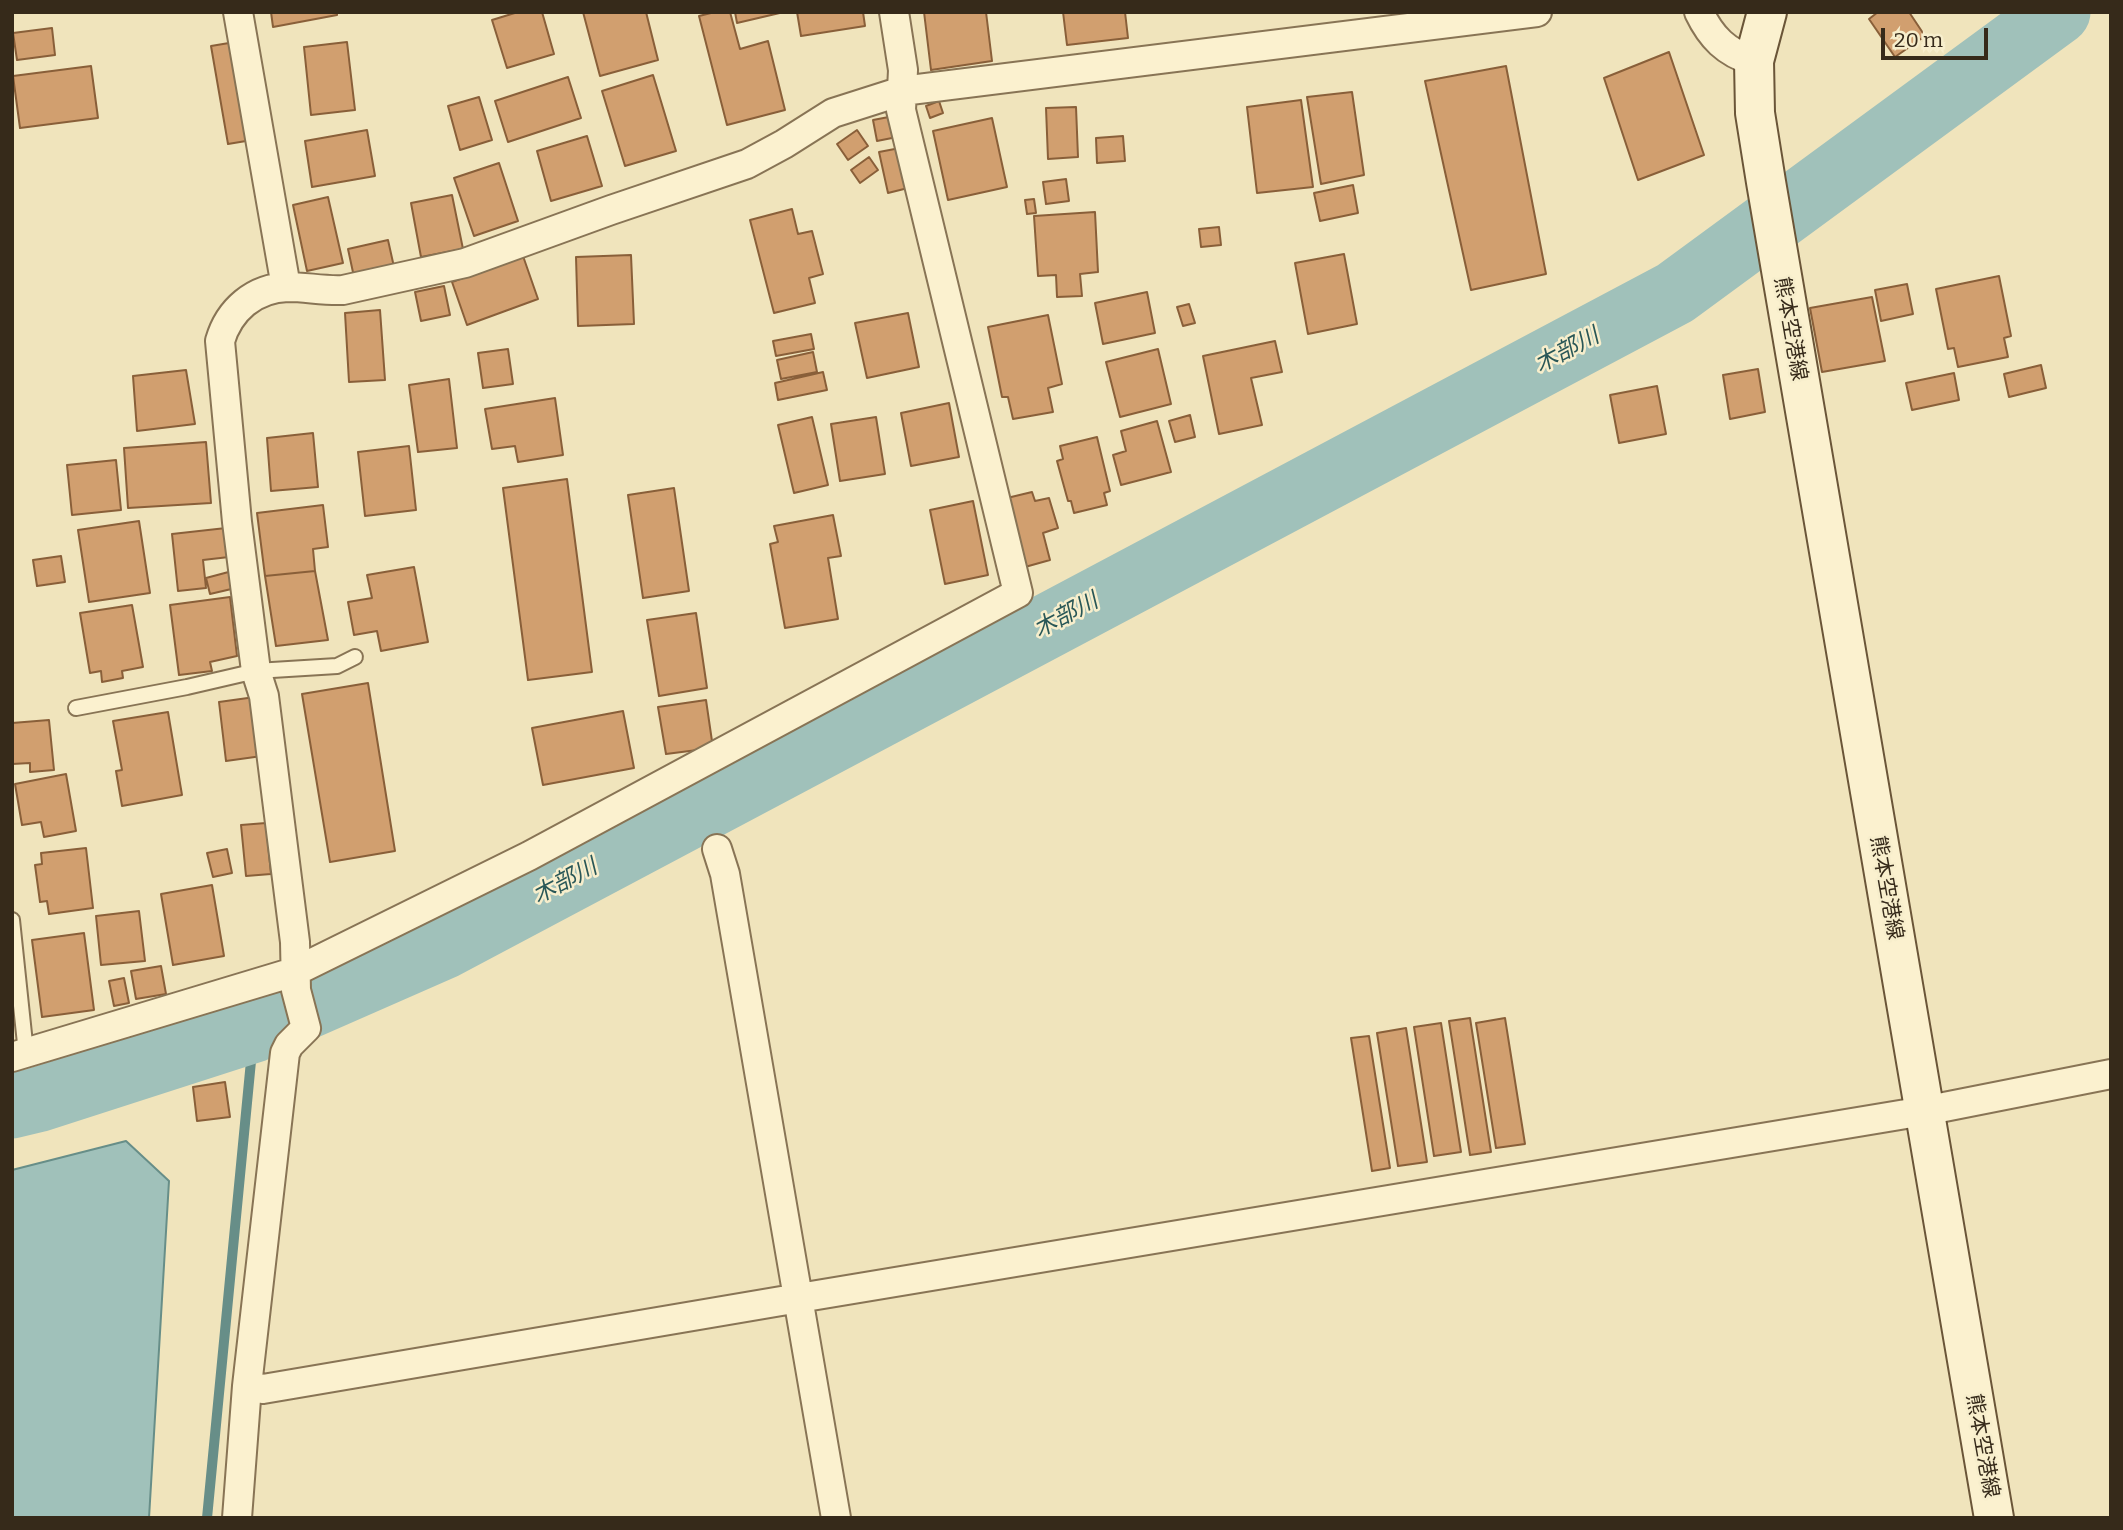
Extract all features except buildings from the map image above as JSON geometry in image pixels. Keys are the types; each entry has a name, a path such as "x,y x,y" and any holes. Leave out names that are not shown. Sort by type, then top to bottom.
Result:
{"main road":[{"path":"1754,61 1767,12"},
{"name":"熊本空港線","path":"1754,61 1755,113 1767,192 1994,1518"}],"street":[{"path":"237,12 286,287"},
{"path":"19,1055 295,981 1018,593 901,110 903,70 894,12"},
{"path":"237,1518 247,1387 285,1053 289,1045 304,1032 305,1024 295,981 295,942 264,696 256,671 237,522 220,341 225,324 239,305 258,295 286,287 343,290 465,263 747,164 833,113 902,91 1537,12"},
{"path":"1699,12 1725,49 1754,61"},
{"path":"717,849 724,874 836,1518"},
{"path":"247,1387 263,1390 1924,1111 2111,1074"}],"lane":[{"path":"76,708 256,671 337,666 355,657"},
{"path":"12,920 19,1055"}],"water":[{"path":"126,1141 169,1181 149,1518 12,1518 12,1170"}],"waterway":[{"name":"木部川","path":"12,1106 254,1030 443,947 1675,293 2058,12"},
{"path":"207,1518 254,1030"}]}
